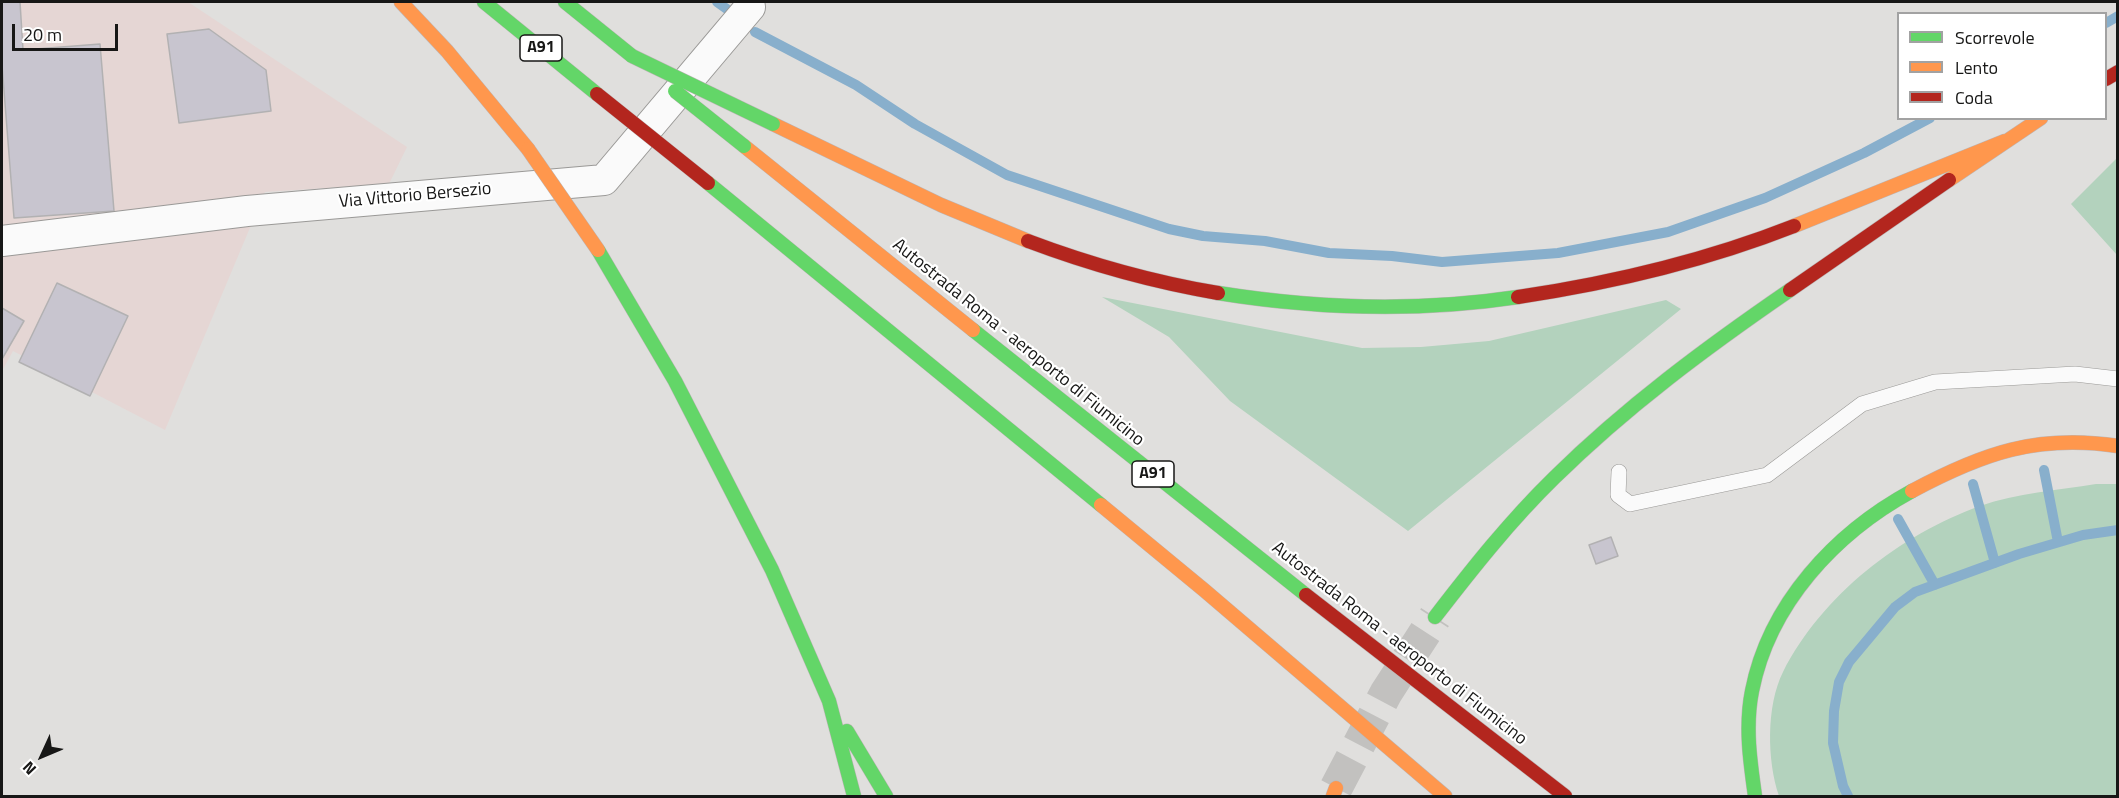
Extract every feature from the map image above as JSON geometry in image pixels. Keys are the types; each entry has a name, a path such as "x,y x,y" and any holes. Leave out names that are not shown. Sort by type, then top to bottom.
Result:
{"highway":[{"path":"401,2 447,51 528,149 598,250 648,334 710,447 772,570 829,701 886,796"},
{"name":"A91","path":"484,2 1195,583 1445,796"},
{"name":"Autostrada Roma - aeroporto di Fiumicino","path":"565,2 1230,535 1565,796"},
{"path":"632,56 915,193 1046,248 1120,271 1183,287 1247,297 1325,304 1392,307 1477,303 1579,286 1687,263 1788,228 2004,141"},
{"path":"1434,617 1518,514 1606,429 1724,336 2004,141 2038,120"},
{"path":"1755,796 1747,737 1753,681 1781,614 1801,584 1832,548 1861,523 1900,496 1981,458 2040,442 2086,441 2118,446"},
{"path":"829,701 854,796"}],"street":[{"name":"Via Vittorio Bersezio","path":"2,241 248,211 604,180 750,7"}],"lane":[{"path":"1619,472 1618,495 1630,504 1767,475 1862,404 1935,382 2075,374 2118,380"}],"shaded area":[{"path":"2,2 188,2 407,147 389,184 265,192 165,430 13,351 2,371"}],"green space":[{"path":"2117,158 2117,255 2071,204"},
{"path":"1102,297 1362,348 1421,347 1489,341 1666,300 1681,309 1408,531 1230,401 1169,337"},
{"path":"2096,484 2117,484 2117,796 1779,796 1772,767 1770,734 1777,686 1799,644 1841,593 1893,551 1950,518 2008,498"}],"building":[{"path":"2,2 20,2 23,50 100,44 114,211 14,218 2,65"},
{"path":"209,29 266,70 271,111 179,123 167,34"},
{"path":"57,283 128,316 90,396 19,362"},
{"path":"2,308 24,321 2,359"},
{"path":"1611,537 1618,556 1596,564 1589,545"}],"waterway":[{"path":"717,2 738,17"},
{"path":"2107,22 2118,16"},
{"path":"755,32 856,85 915,124 1007,175 1169,229 1203,236 1265,241 1329,253 1392,256 1442,262 1558,253 1668,232 1765,198 1864,153 1926,120"},
{"path":"2044,470 2058,542"},
{"path":"1973,484 1995,563"},
{"path":"1898,519 1935,585"},
{"path":"1848,796 1843,786 1833,743 1834,711 1839,682 1849,662 1895,607 1915,592 2019,554 2083,535 2118,530"}],"tunnel":[{"path":"1336,788 1386,693 1435,617"}],"traffic: fast":[{"path":"484,2 597,94"},
{"path":"565,2 632,56"},
{"path":"632,56 773,124"},
{"path":"675,91 744,146"},
{"path":"708,183 1101,505"},
{"path":"598,250 675,381 772,570 829,701 854,796"},
{"path":"1435,617 1507,528 1581,452 1638,402 1728,333 1790,290"},
{"path":"1218,293 1293,302 1368,307 1443,305 1518,297"},
{"path":"973,330 1306,595"},
{"path":"1755,796 1749,744 1750,704 1761,659 1773,629 1810,574 1832,550 1884,508 1912,491"},
{"path":"847,731 886,796"}],"traffic: slow":[{"path":"401,2 447,51 528,149"},
{"path":"1949,180 2038,120"},
{"path":"773,124 941,205 1028,241"},
{"path":"1794,226 2005,141"},
{"path":"744,146 973,330"},
{"path":"528,149 598,250"},
{"path":"1912,491 1963,466 2011,450 2062,443 2118,446"},
{"path":"1101,505 1445,796"},
{"path":"1333,796 1336,788"}],"traffic: jam":[{"path":"2107,78 2118,72"},
{"path":"597,94 708,183"},
{"path":"1790,290 1949,180"},
{"path":"1518,297 1588,285 1658,269 1727,250 1794,226"},
{"path":"1028,241 1122,271 1218,293"},
{"path":"1306,595 1565,796"}]}
